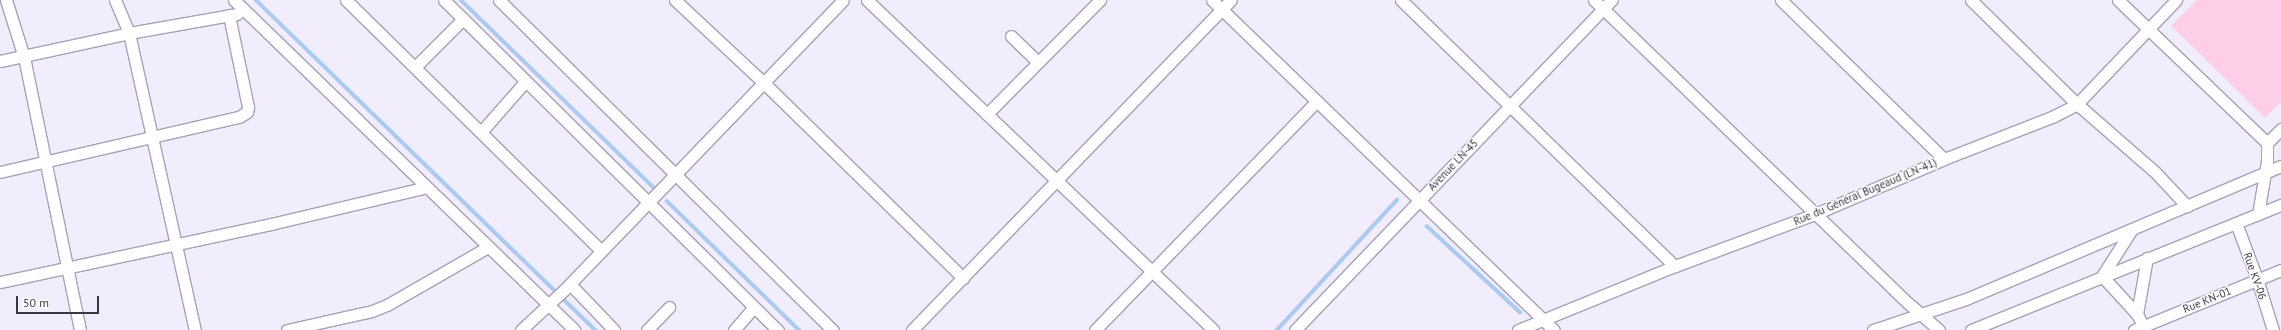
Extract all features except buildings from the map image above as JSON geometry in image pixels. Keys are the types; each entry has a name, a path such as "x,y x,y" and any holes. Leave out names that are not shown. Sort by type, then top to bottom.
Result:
{"street":[{"path":"6,0 24,57 44,161 80,330"},
{"path":"115,0 129,33 195,330"},
{"path":"234,0 488,247 551,304 574,330"},
{"path":"346,0 601,251"},
{"path":"444,0 525,82 778,330"},
{"path":"499,0 833,330"},
{"path":"675,0 764,82 963,278"},
{"path":"521,330 551,304 843,0"},
{"path":"867,0 988,114 1212,330"},
{"path":"988,114 1100,0"},
{"path":"1212,0 1554,330"},
{"path":"912,330 1231,0"},
{"path":"1401,0 1675,266"},
{"path":"1594,0 1919,314 1939,330"},
{"name":"Avenue LN-45","path":"1295,330 1612,0"},
{"path":"1781,0 1944,159"},
{"path":"1971,0 2077,104 2155,172 2188,206"},
{"path":"2118,0 2267,143 2268,152 2258,214"},
{"name":"Rue du Général Bugeaud (LN-41)","path":"1518,330 1675,266 1815,214 1944,159 2052,116 2077,104 2176,0"},
{"path":"0,61 129,33 246,13"},
{"path":"0,172 239,117 247,112 248,107 229,15"},
{"path":"415,67 463,19"},
{"path":"1011,36 1038,62"},
{"path":"481,132 525,82"},
{"path":"1095,330 1317,101"},
{"path":"2267,143 2281,129"},
{"path":"1873,330 1966,298 2281,166"},
{"path":"0,282 271,224 428,187"},
{"path":"1971,330 1995,326 2102,276 2281,205"},
{"name":"Rue KV-06","path":"2236,223 2257,279 2273,330"},
{"path":"2102,276 2132,229"},
{"path":"286,330 299,329 372,311 387,305 488,247"},
{"path":"2140,329 2137,314 2147,258"},
{"name":"Rue KN-01","path":"2140,329 2281,270"},
{"path":"2102,276 2137,314"},
{"path":"567,287 614,330"},
{"path":"734,330 754,307"},
{"path":"647,330 669,308"}],"shaded area":[{"path":"2196,0 2281,0 2281,102 2265,118 2171,26"}],"waterway":[{"path":"256,0 595,330"},
{"path":"461,0 653,187"},
{"path":"1277,330 1397,200"},
{"path":"667,201 799,330"},
{"path":"1427,226 1520,312"}]}
